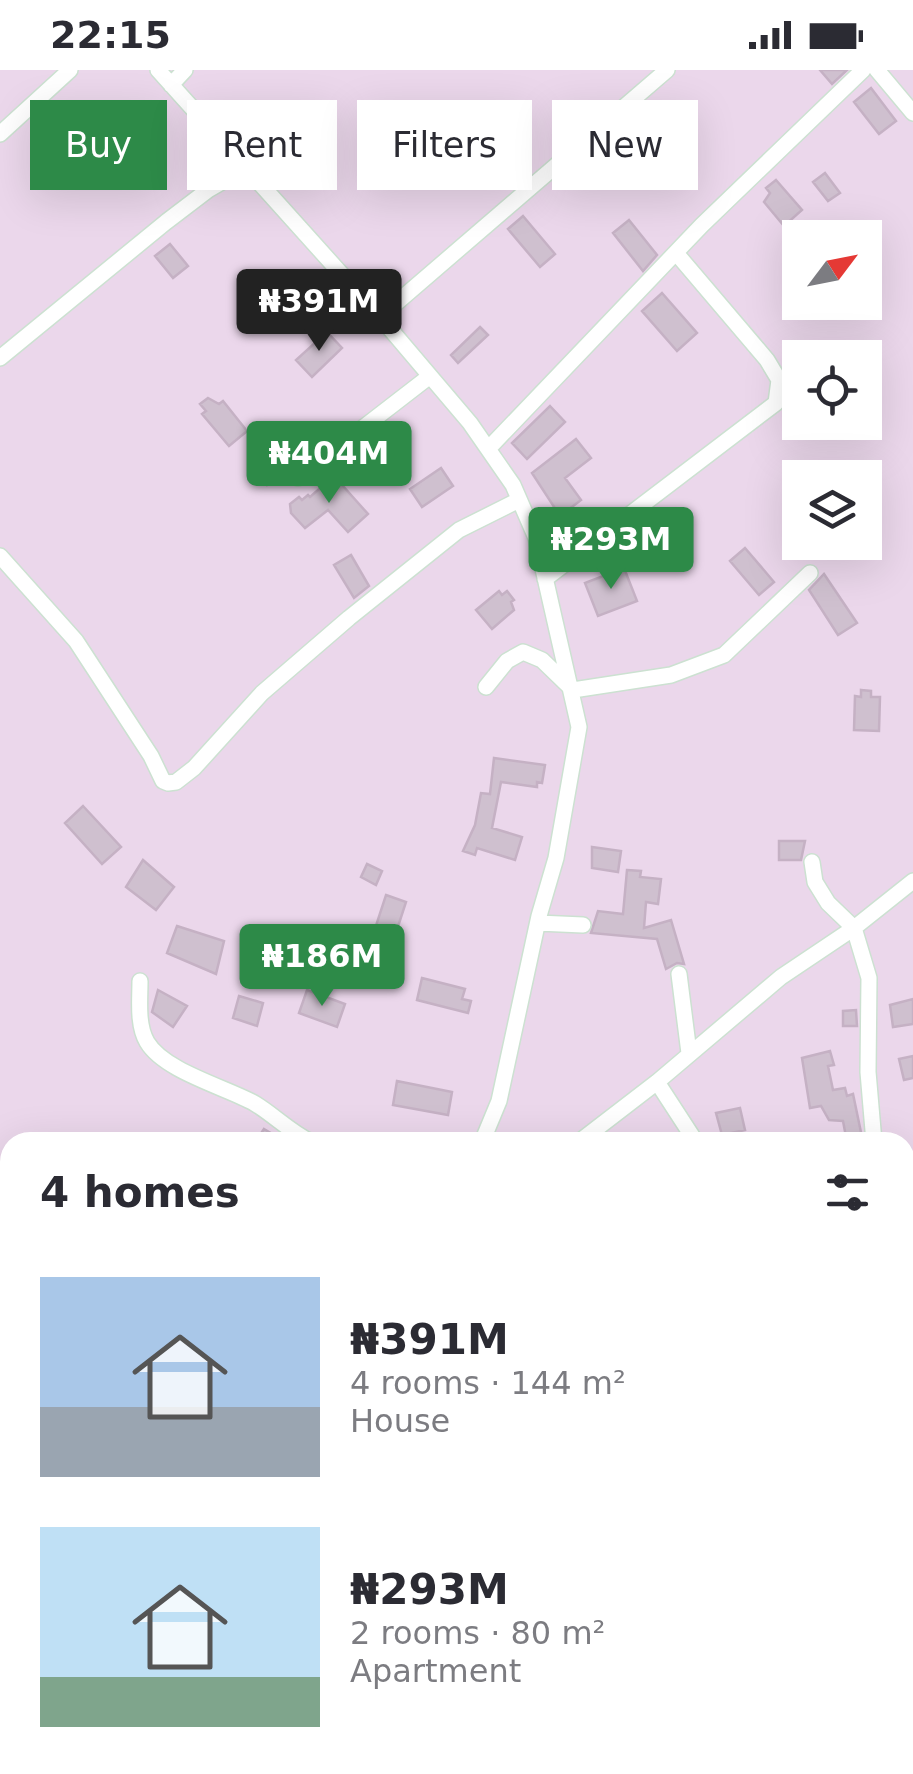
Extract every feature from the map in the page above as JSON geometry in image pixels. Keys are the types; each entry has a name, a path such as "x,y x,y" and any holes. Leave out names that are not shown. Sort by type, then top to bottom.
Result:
{"street":[{"path":"0,134 70,70"},
{"path":"158,70 187,103"},
{"path":"171,85 186,70"},
{"path":"380,317 666,70"},
{"path":"488,450 676,253 862,70"},
{"path":"877,70 913,113"},
{"path":"0,358 208,190"},
{"path":"266,190 430,376 488,450 519,500 536,538 573,690 579,727 556,858 498,1100 486,1132"},
{"path":"546,578 776,403 778,380 767,360 676,253"},
{"path":"298,478 430,376"},
{"path":"0,556 76,641 168,783 176,782 194,768 262,693 458,530 519,500"},
{"path":"573,690 672,675 724,655 810,574"},
{"path":"486,687 507,661 522,652 542,660 573,690"},
{"path":"812,862 816,882 828,904 854,928 869,978 868,1072 873,1132"},
{"path":"592,1132 781,977 854,928 913,881"},
{"path":"538,924 583,925"},
{"path":"679,974 689,1053"},
{"path":"140,981 140,1024 156,1052 178,1067 255,1104 297,1132"},
{"path":"657,1082 690,1132"}],"building":[{"path":"820,70 847,70 832,84"},
{"path":"871,88 896,121 879,134 854,102"},
{"path":"825,173 840,193 828,201 813,182"},
{"path":"776,180 802,210 782,224 764,202 770,193 766,188"},
{"path":"523,216 555,254 540,267 508,229"},
{"path":"629,220 657,255 643,271 613,233"},
{"path":"170,244 188,266 173,278 155,256"},
{"path":"324,290 336,301 322,316 310,299"},
{"path":"662,293 697,333 677,351 642,311"},
{"path":"480,327 488,335 458,363 451,355"},
{"path":"327,332 342,348 312,377 296,360"},
{"path":"208,398 219,404 223,401 247,431 229,446 202,414 206,411 200,404"},
{"path":"550,406 565,422 527,459 512,443"},
{"path":"576,439 591,458 565,478 581,500 560,516 532,473"},
{"path":"264,451 281,473 267,485 249,463"},
{"path":"441,468 453,486 422,507 410,489"},
{"path":"334,476 368,514 348,532 328,510 305,528 291,513 290,504 299,497 310,497"},
{"path":"745,548 774,582 759,595 730,561"},
{"path":"351,555 369,586 354,598 334,565"},
{"path":"624,568 637,601 598,616 585,583"},
{"path":"824,574 857,623 838,635 809,590"},
{"path":"499,591 502,595 507,591 514,600 514,610 492,629 476,610"},
{"path":"861,690 871,691 871,697 880,697 879,731 854,730 855,696 861,697"},
{"path":"494,758 545,765 542,783 537,782 537,787 501,782 492,828 522,837 515,860 477,848 475,855 463,851 475,825 481,793 490,794"},
{"path":"83,806 121,847 102,864 65,823"},
{"path":"779,841 805,841 801,860 779,860"},
{"path":"592,847 621,851 618,872 592,868"},
{"path":"143,860 174,887 156,910 126,887"},
{"path":"367,864 382,871 376,885 361,877"},
{"path":"627,870 641,871 640,877 661,879 658,904 646,902 644,928 671,920 684,964 666,969 657,939 591,933 598,911 623,914"},
{"path":"386,895 406,902 391,948 371,941"},
{"path":"177,926 224,941 216,974 167,953"},
{"path":"422,978 465,989 462,999 471,1001 468,1013 417,1000"},
{"path":"158,990 187,1006 173,1027 152,1012"},
{"path":"307,990 345,1004 337,1027 299,1013"},
{"path":"239,996 263,1003 257,1026 233,1018"},
{"path":"913,999 913,1024 893,1027 890,1005"},
{"path":"856,1010 857,1026 843,1026 843,1011"},
{"path":"830,1051 834,1065 828,1066 833,1090 845,1088 847,1096 853,1094 861,1132 845,1132 843,1121 829,1120 821,1106 810,1108 802,1058"},
{"path":"913,1056 913,1078 904,1080 899,1059"},
{"path":"397,1081 452,1092 448,1115 393,1105"},
{"path":"740,1108 745,1130 721,1132 716,1113"}]}
